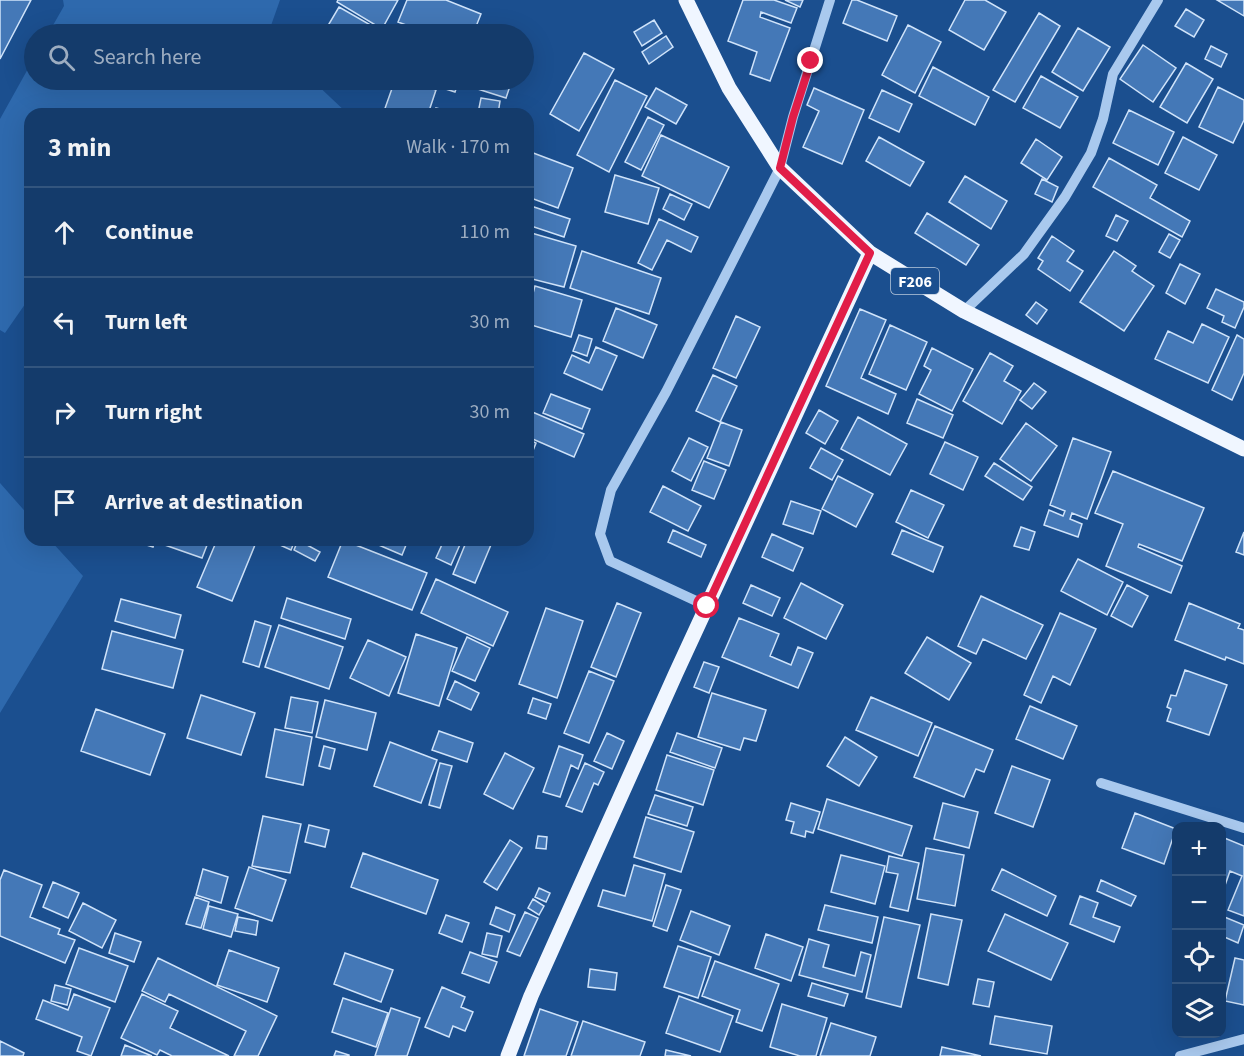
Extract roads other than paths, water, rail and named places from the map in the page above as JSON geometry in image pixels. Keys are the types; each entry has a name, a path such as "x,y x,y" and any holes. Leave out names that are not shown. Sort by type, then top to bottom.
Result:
{"main road":[{"name":"F206","path":"686,0 729,88 780,168 870,253 964,311 1244,449"},
{"path":"508,1056 531,996 870,253"}],"street":[{"path":"707,606 610,561 600,534 611,490 666,392 780,168 793,117 830,0"},
{"path":"964,311 1024,254 1065,197 1090,153 1103,119 1113,74 1158,0"},
{"path":"1101,783 1244,828"},
{"path":"1180,1056 1244,1039"}]}
